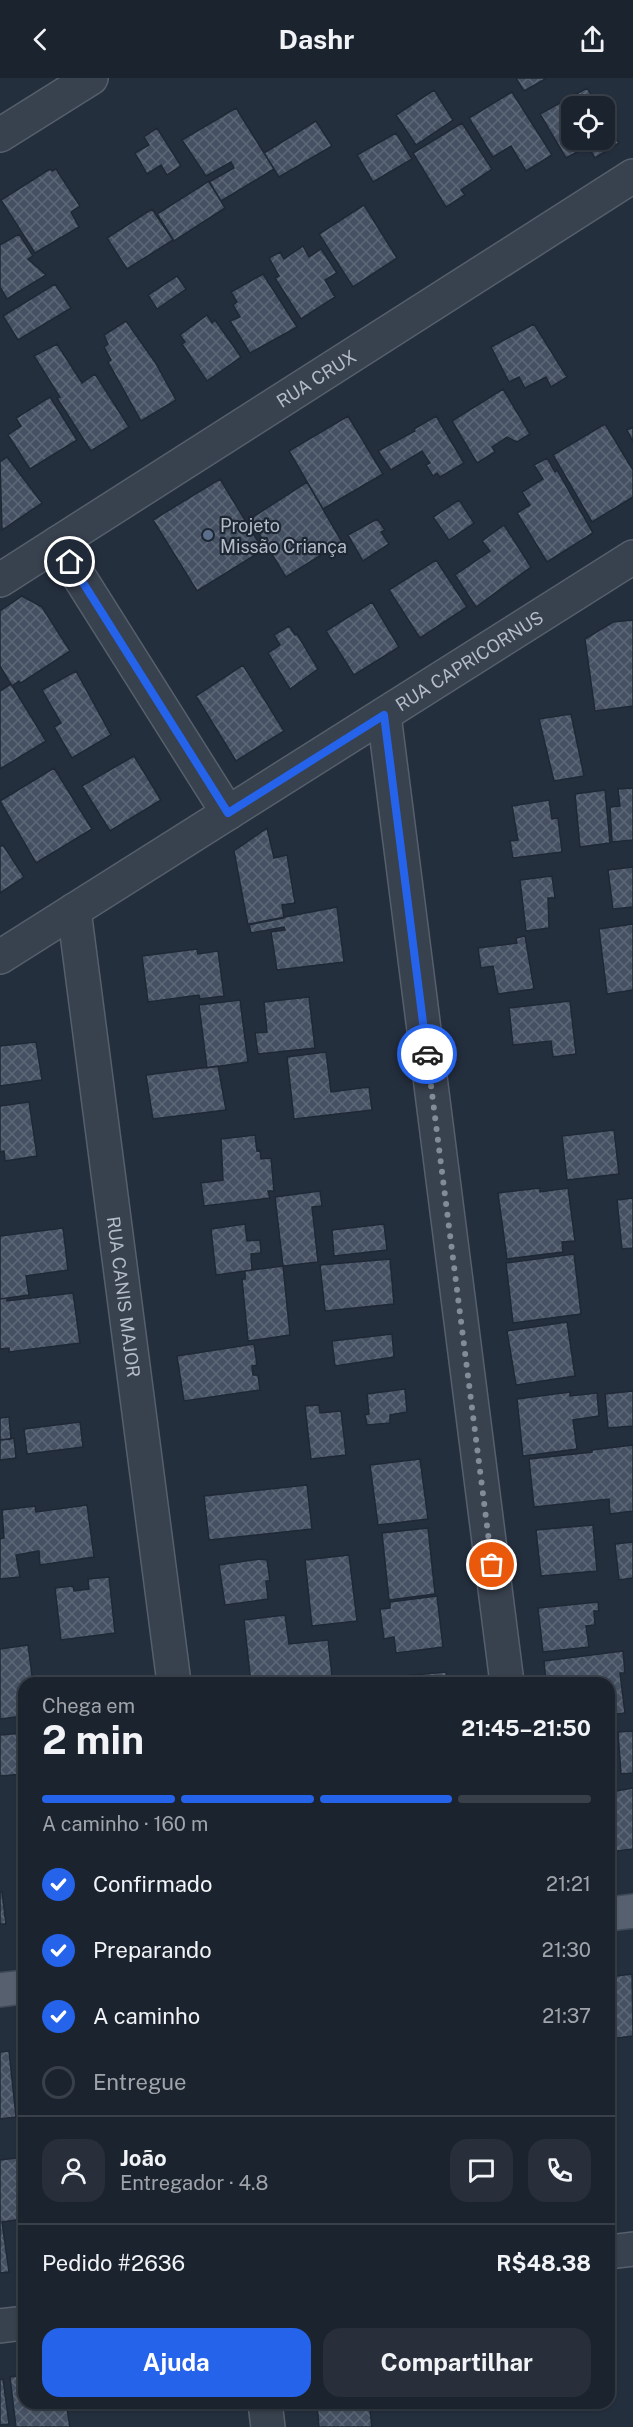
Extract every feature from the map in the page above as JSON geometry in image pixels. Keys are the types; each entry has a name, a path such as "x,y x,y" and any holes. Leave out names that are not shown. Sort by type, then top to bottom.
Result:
{"main road":[{"path":"615,1913 633,1911"},
{"path":"0,1990 18,1988"}],"street":[{"path":"0,135 91,78"},
{"name":"RUA CRUX","path":"0,580 633,176"},
{"path":"58,543 228,813"},
{"name":"RUA CAPRICORNUS","path":"0,957 633,557"},
{"path":"384,715 506,1677"},
{"name":"RUA CANIS MAJOR","path":"74,910 173,1677"},
{"path":"615,2251 633,2249"},
{"path":"0,2326 18,2324"},
{"path":"266,2409 268,2427"}],"building":[{"path":"516,78 547,78 524,91"},
{"path":"587,88 592,96 573,96"},
{"path":"434,90 453,120 416,145 396,115"},
{"path":"512,92 552,155 526,171 511,146 493,157 469,118"},
{"path":"561,102 561,150 540,114"},
{"path":"236,108 274,169 221,201 209,182 234,168 231,162 206,176 182,140"},
{"path":"316,121 332,146 279,177 264,153"},
{"path":"462,123 492,169 461,190 465,195 446,207 413,153"},
{"path":"157,128 181,166 167,175 161,165 147,174 135,153 149,145 144,137"},
{"path":"396,133 412,159 373,182 357,155"},
{"path":"561,150 581,150 566,158"},
{"path":"590,150 608,150 595,158"},
{"path":"50,169 52,171 56,169 80,206 71,212 79,227 35,253 1,200"},
{"path":"209,181 225,208 174,241 157,214"},
{"path":"364,205 397,258 353,287 319,234"},
{"path":"152,209 173,240 127,269 107,238"},
{"path":"19,234 33,256 28,259 46,275 7,299 0,287 0,245"},
{"path":"303,246 309,257 321,249 337,273 325,280 335,297 301,319 275,278 279,276 269,258 280,252 284,259"},
{"path":"263,274 297,327 250,353 230,321 240,317 233,305 237,302 231,292"},
{"path":"177,276 186,289 157,309 148,295"},
{"path":"55,284 71,308 18,340 3,316"},
{"path":"207,315 212,323 215,320 241,357 207,381 182,344 185,342 180,335"},
{"path":"126,321 155,362 176,400 141,421 108,362 111,360 104,347 108,344 104,335"},
{"path":"534,324 567,377 551,387 546,377 525,388 519,377 509,382 491,347"},
{"path":"57,344 82,383 95,374 129,427 91,451 57,398 60,397 34,356"},
{"path":"503,389 530,434 517,442 507,437 492,447 495,452 477,463 452,421"},
{"path":"50,397 77,440 30,469 8,435 21,426 16,418"},
{"path":"348,416 383,474 323,509 289,451"},
{"path":"436,416 464,463 440,477 437,473 433,476 426,465 430,463 422,451 391,470 378,451 415,431 414,429"},
{"path":"605,424 633,470 633,497 592,522 553,455"},
{"path":"633,427 633,442 627,430"},
{"path":"7,457 42,503 2,530 0,462"},
{"path":"547,458 555,472 557,470 593,533 547,562 517,513 530,505 522,492 543,479 534,465"},
{"name":"Projeto Missão Criança","path":"220,479 263,550 197,591 153,520"},
{"path":"307,482 342,542 286,577 250,519"},
{"path":"459,500 474,523 449,540 433,517"},
{"path":"377,519 385,530 381,532 389,544 363,561 348,535"},
{"path":"504,525 531,567 476,607 455,575 490,551 482,541"},
{"path":"436,560 467,607 420,638 389,590"},
{"path":"22,596 42,607 70,651 21,683 19,681 12,686 0,666 0,611"},
{"path":"372,602 399,647 354,675 326,631"},
{"path":"633,620 633,706 595,711 585,639 613,622"},
{"path":"289,626 295,635 297,634 318,669 290,689 268,653 280,645 274,635"},
{"path":"243,665 284,731 236,761 196,696"},
{"path":"76,671 111,735 72,758 54,727 61,723 42,690"},
{"path":"11,684 46,741 0,769 0,691"},
{"path":"571,714 584,776 554,781 539,719"},
{"path":"134,756 161,800 110,831 82,786"},
{"path":"54,768 92,829 36,863 0,801"},
{"path":"633,788 633,840 612,842 610,807 620,806 618,789"},
{"path":"605,790 610,843 580,847 575,794"},
{"path":"549,800 552,819 558,818 562,852 513,858 510,841 518,840 512,806"},
{"path":"267,828 274,858 287,855 295,903 282,905 284,918 248,925 234,851"},
{"path":"3,845 24,877 0,893 0,847"},
{"path":"633,867 633,907 613,909 608,870"},
{"path":"552,876 555,898 548,898 549,928 526,931 520,880"},
{"path":"337,907 344,962 277,970 271,932 285,930 284,927 251,933 249,924"},
{"path":"633,924 633,990 607,994 599,929"},
{"path":"525,936 534,989 498,994 493,966 481,968 478,948 517,943 516,938"},
{"path":"197,949 198,954 218,951 224,996 200,999 199,995 148,1002 142,956"},
{"path":"309,997 315,1048 258,1054 255,1033 267,1032 264,1002"},
{"path":"240,1000 248,1062 207,1068 199,1005"},
{"path":"570,1001 576,1054 553,1057 551,1041 513,1045 509,1008"},
{"path":"36,1042 42,1080 0,1086 0,1046"},
{"path":"326,1052 331,1092 369,1087 372,1110 294,1119 287,1057"},
{"path":"218,1066 226,1110 153,1119 146,1075"},
{"path":"29,1102 37,1156 5,1161 4,1151 0,1152 0,1106"},
{"path":"614,1130 619,1174 567,1180 562,1136"},
{"path":"255,1135 257,1151 260,1150 261,1159 271,1158 274,1191 268,1191 270,1198 204,1206 201,1183 223,1180 221,1139"},
{"path":"540,1188 540,1192 568,1188 575,1241 562,1242 563,1252 507,1259 498,1193"},
{"path":"320,1191 322,1206 312,1207 318,1262 283,1266 275,1197"},
{"path":"633,1198 633,1248 622,1249 617,1200"},
{"path":"245,1224 247,1241 260,1240 261,1253 251,1254 252,1270 216,1275 211,1229"},
{"path":"384,1224 387,1250 334,1256 332,1230"},
{"path":"63,1228 68,1270 26,1276 29,1295 0,1299 0,1236"},
{"path":"574,1254 581,1314 513,1323 506,1263"},
{"path":"390,1259 394,1304 325,1311 320,1265"},
{"path":"283,1266 290,1335 248,1341 242,1279 245,1279 245,1271"},
{"path":"73,1293 80,1343 9,1352 9,1348 0,1349 0,1299 7,1298 7,1301"},
{"path":"567,1322 575,1376 516,1385 507,1331"},
{"path":"392,1334 394,1357 335,1366 332,1341"},
{"path":"254,1344 257,1365 252,1366 253,1375 258,1375 260,1390 184,1401 177,1356"},
{"path":"405,1389 407,1412 390,1415 390,1423 367,1425 365,1415 369,1414 367,1394"},
{"path":"633,1391 633,1426 608,1428 605,1394"},
{"path":"570,1392 570,1396 597,1393 599,1416 573,1420 577,1449 523,1456 517,1399"},
{"path":"319,1405 320,1413 341,1411 346,1455 311,1459 305,1406"},
{"path":"9,1417 11,1439 0,1440 0,1418"},
{"path":"80,1422 83,1447 27,1454 24,1429"},
{"path":"14,1438 16,1458 0,1460 0,1440"},
{"path":"633,1445 633,1511 610,1514 609,1499 534,1507 529,1459"},
{"path":"420,1459 428,1519 378,1525 370,1465"},
{"path":"307,1485 312,1529 209,1540 204,1496"},
{"path":"87,1505 94,1557 40,1565 39,1551 16,1555 20,1577 0,1579 0,1539 4,1538 2,1510 35,1506 36,1512"},
{"path":"593,1525 597,1571 541,1576 536,1530"},
{"path":"428,1528 435,1594 389,1600 382,1533"},
{"path":"633,1542 633,1578 619,1580 615,1544"},
{"path":"349,1555 357,1621 312,1626 305,1560"},
{"path":"267,1560 270,1581 266,1581 268,1599 225,1605 219,1565"},
{"path":"109,1577 115,1633 61,1640 55,1588 73,1586 74,1591 89,1589 88,1579"},
{"path":"437,1596 443,1647 396,1653 394,1637 384,1639 380,1609 390,1608 390,1602"},
{"path":"598,1602 599,1611 594,1611 595,1625 586,1626 589,1647 543,1652 538,1608"},
{"path":"285,1615 289,1644 328,1640 332,1676 250,1677 244,1620"},
{"path":"28,1645 32,1677 18,1677 18,1717 0,1719 0,1649"},
{"path":"623,1651 625,1673 620,1673 625,1713 615,1714 615,1677 545,1677 544,1661"},
{"path":"446,1672 446,1677 392,1677"},
{"path":"633,1731 633,1773 621,1774 618,1732"},
{"path":"18,1734 18,1774 0,1776 0,1735"},
{"path":"633,1788 633,1849 615,1851 616,1791"},
{"path":"0,1892 2,1892 6,1924 0,1924"},
{"path":"632,1974 633,2036 615,2038 615,1976"},
{"path":"9,2051 16,2117 0,2119 0,2052"},
{"path":"18,2158 18,2220 2,2222 9,2272 0,2273 0,2160"},
{"path":"18,2376 18,2409 67,2409 70,2427 16,2427 10,2377"},
{"path":"3,2379 9,2424 0,2425 0,2380"},
{"path":"317,2409 370,2409 372,2427 319,2427"}],"way so far":[{"path":"427,1054 492,1565"}],"place":[{"name":"Projeto Missão Criança","path":"208,535"}],"route":[{"path":"70,562 228,813 384,715 427,1054"}]}
